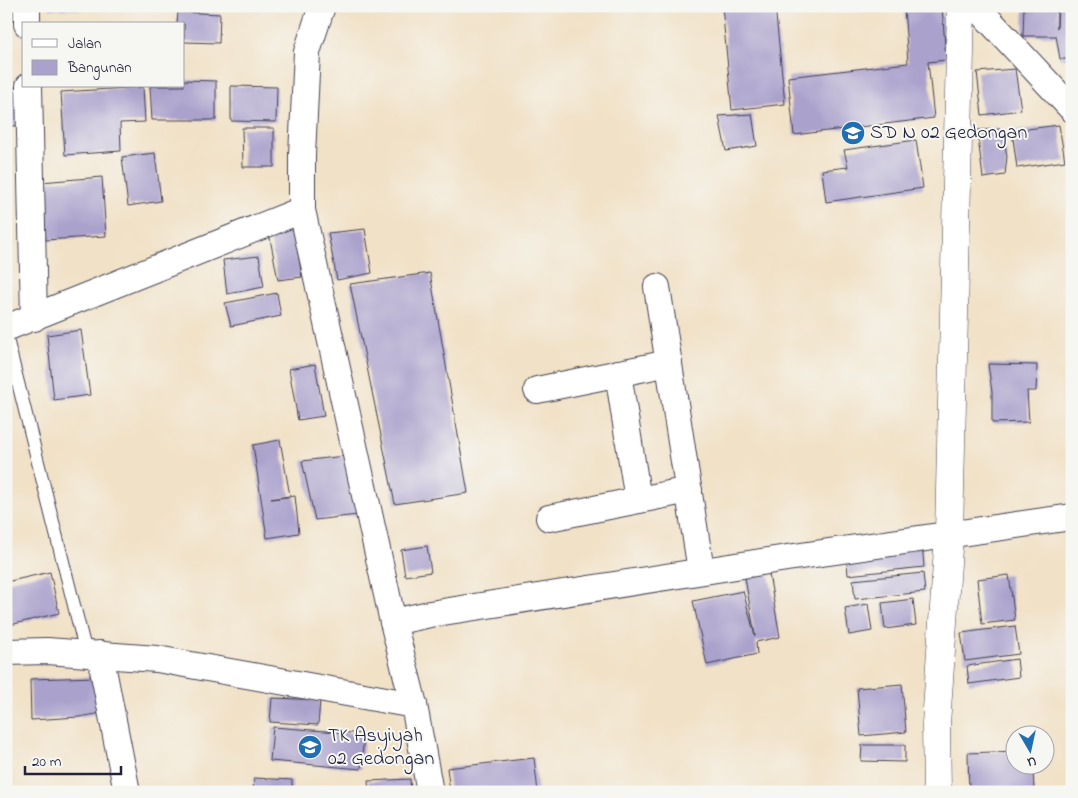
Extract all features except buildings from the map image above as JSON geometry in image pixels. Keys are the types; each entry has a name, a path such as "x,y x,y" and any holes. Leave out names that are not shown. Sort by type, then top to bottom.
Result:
{"street":[{"path":"27,6 28,22"},
{"path":"322,6 307,52 302,155 302,210 393,622 414,705 430,792"},
{"path":"937,792 936,724 949,534 961,6"},
{"path":"976,6 1072,109"},
{"path":"29,88 34,318"},
{"path":"6,328 302,210"},
{"path":"657,287 701,572"},
{"path":"537,390 669,363"},
{"path":"618,373 638,500"},
{"path":"550,518 688,490"},
{"path":"393,622 430,614 701,572 1072,517"},
{"path":"6,652 48,651 157,659 414,705"},
{"path":"93,654 127,792"}],"lane":[{"path":"6,335 93,654"}],"place":[{"name":"SD N 02 Gedongan","path":"853,133"},
{"name":"TK Asyiyah 02 Gedongan","path":"310,747"}]}
